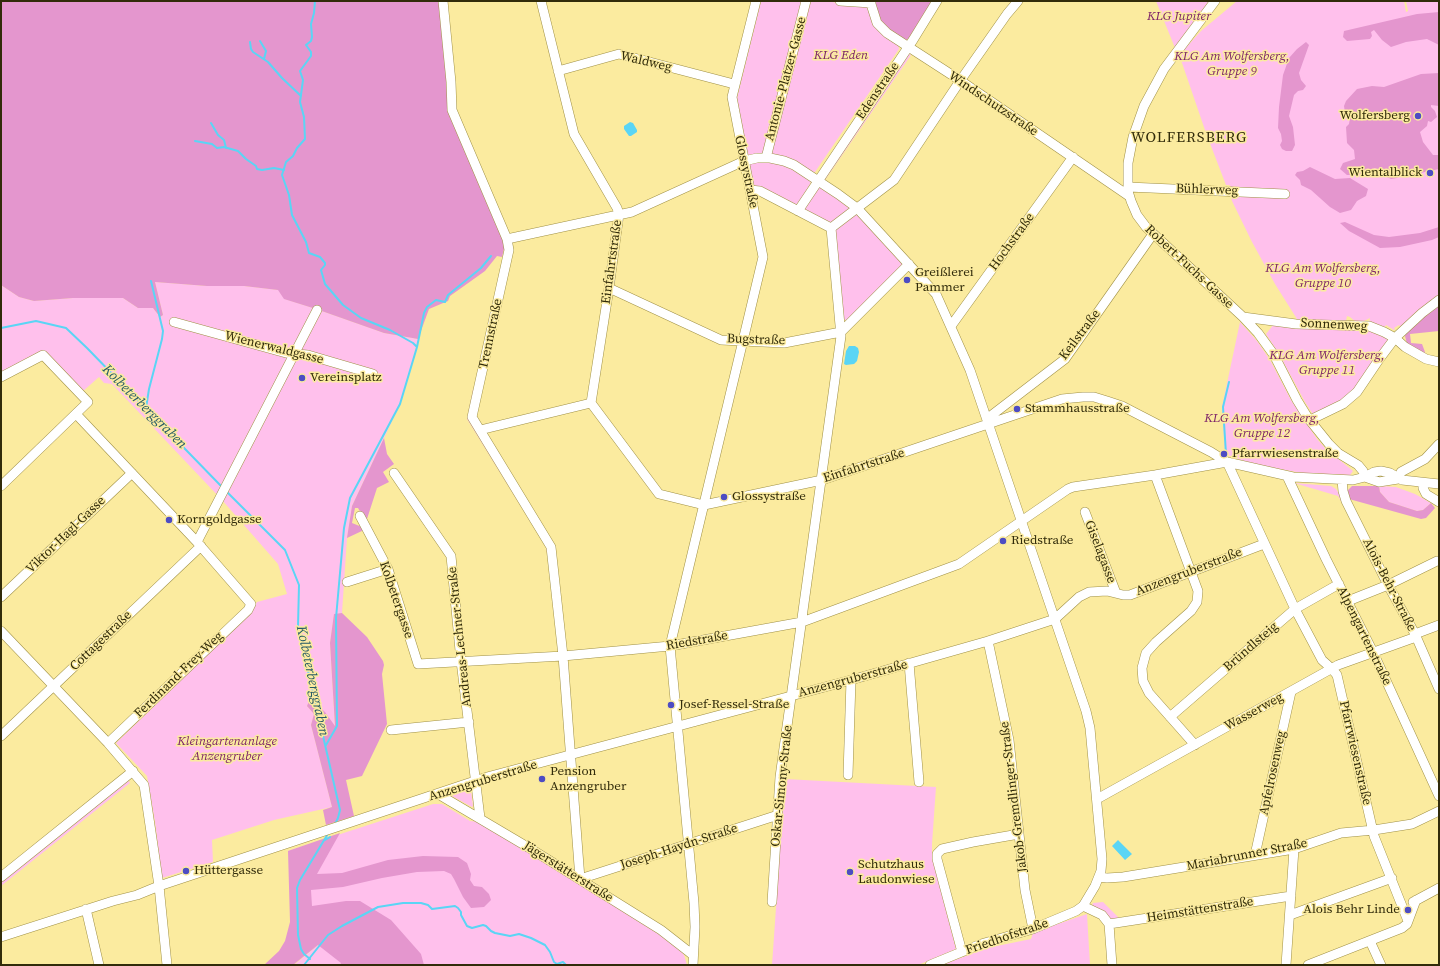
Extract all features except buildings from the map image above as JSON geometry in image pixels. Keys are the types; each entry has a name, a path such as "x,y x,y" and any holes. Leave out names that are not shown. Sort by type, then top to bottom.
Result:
{"street":[{"name":"Trennstraße","path":"443,1 451,82 452,110 507,239 509,250 472,417 551,547 563,656 580,879"},
{"name":"Einfahrtstraße","path":"541,1 574,134 619,214 591,403 657,493 704,505 822,480 988,421 1062,399 1083,397 1094,397 1122,406 1211,452 1227,462 1287,476 1342,480 1353,480 1366,477"},
{"name":"Glossystraße","path":"670,646 763,257 732,100 734,84 756,1"},
{"name":"Antonie-Platzer-Gasse","path":"766,158 806,1"},
{"path":"840,1 871,2"},
{"name":"Edenstraße","path":"798,211 909,46 937,1"},
{"path":"750,190 760,190 831,228 894,180 960,81 1007,14 1018,1"},
{"name":"Robert-Fuchs-Gasse","path":"1215,1 1164,69 1144,106 1131,146 1127,171 1129,192 1137,215 1153,234 1252,326 1270,348 1297,400 1310,420 1329,444 1338,453 1358,465 1366,477"},
{"name":"Windschutzstraße","path":"871,2 876,20 881,28 887,33 909,46 1072,157 1129,192"},
{"name":"Waldweg","path":"558,71 619,54 734,84"},
{"name":"Hochstraße","path":"951,326 1072,157"},
{"path":"507,239 639,209 744,161 754,158 766,158 788,162 818,180 857,208 936,294 970,370 1089,722 1102,859 1099,877 1090,896 1088,908 1102,915 1108,924 1112,965"},
{"name":"Bühlerweg","path":"1129,192 1285,194"},
{"name":"Oskar-Simony-Straße","path":"772,902 780,777 822,480 841,332 831,228"},
{"name":"Keilstraße","path":"988,421 1065,359 1153,234"},
{"path":"841,332 908,264"},
{"name":"Bugstraße","path":"609,288 721,339 784,343 841,332"},
{"path":"1310,420 1343,404 1357,392 1395,338 1422,313 1439,300"},
{"name":"Cottagestraße","path":"1,736 54,687 199,544 224,490 317,310"},
{"name":"Sonnenweg","path":"1243,317 1296,324 1369,326 1395,338 1405,347 1426,359 1439,362"},
{"name":"Wienerwaldgasse","path":"174,322 286,353 308,355 374,374"},
{"path":"1,377 42,355 88,402 1,486"},
{"path":"480,430 591,403"},
{"path":"76,414 199,544"},
{"path":"1398,479 1402,472 1425,459 1439,444"},
{"name":"Riedstraße","path":"418,664 563,656 670,646 802,622 959,564 1073,487 1155,475 1227,462"},
{"name":"Pfarrwiesenstraße","path":"1227,462 1295,609 1322,660 1336,675 1374,830 1408,921"},
{"name":"Viktor-Hagl-Gasse","path":"1,597 132,473"},
{"name":"Andreas-Lechner-Straße","path":"394,473 451,556 461,662 480,818"},
{"path":"1155,475 1198,591 1197,602 1191,611 1156,642 1146,653 1142,668 1143,681 1149,693 1195,745"},
{"name":"Alpengartenstraße","path":"1287,476 1373,652 1439,796"},
{"path":"1366,477 1379,482 1398,479 1439,484"},
{"name":"Alois-Behr-Straße","path":"1342,480 1346,501 1415,636 1439,689"},
{"path":"1423,483 1423,488 1426,494 1439,502"},
{"name":"Giselagasse","path":"1085,512 1116,593"},
{"name":"Kolbetergasse","path":"360,516 388,569 418,664"},
{"name":"Ferdinand-Frey-Weg","path":"108,744 251,607 251,604 199,544"},
{"name":"Anzengruberstraße","path":"159,886 476,781 851,680 988,641 1055,619 1083,594 1101,590 1122,595 1130,594 1264,544"},
{"path":"1348,601 1388,585 1437,561"},
{"path":"347,582 388,569"},
{"name":"Bründlsteig","path":"1170,717 1295,609 1339,584"},
{"name":"Wasserweg","path":"1097,800 1338,665 1415,636 1439,625"},
{"path":"1,631 108,744 144,785 159,886 167,965"},
{"name":"Jakob-Gremdlinger-Straße","path":"988,641 1009,740 1025,890 1034,929"},
{"path":"670,646 695,927 693,965"},
{"path":"909,664 920,782"},
{"path":"848,775 851,680"},
{"name":"Apfelrosenweg","path":"1255,855 1291,692"},
{"path":"391,730 468,722"},
{"path":"1,876 133,771"},
{"name":"Jägerstätterstraße","path":"438,794 480,818 661,930 693,955"},
{"name":"Mariabrunner Straße","path":"1099,877 1123,877 1294,849 1341,833 1412,824 1439,812"},
{"name":"Joseph-Haydn-Straße","path":"580,879 778,815"},
{"path":"962,952 937,859 937,854 942,849 965,843 1019,834"},
{"path":"1286,965 1294,849"},
{"path":"1290,915 1392,878"},
{"path":"1,937 113,901 141,890 159,886"},
{"path":"1402,907 1439,888"},
{"name":"Heimstättenstraße","path":"1108,924 1291,896"},
{"path":"1308,965 1402,928 1407,924 1416,900"},
{"name":"Friedhofstraße","path":"930,965 981,944 1034,929 1088,908"},
{"path":"86,909 99,965"},
{"path":"1370,941 1381,965"}],"green space":[{"name":"KLG Eden","path":"761,1 803,1 764,152 761,154 749,155 747,153 737,98"},
{"name":"KLG Eden","path":"809,1 828,1 842,4 869,5 898,45 899,49 815,172 771,154"},
{"name":"KLG Jupiter","path":"1156,1 1209,1 1175,48"},
{"path":"1237,1 1404,1 1406,12 1408,11 1406,1 1439,1 1439,295 1402,328 1399,325 1394,328 1394,330 1386,325 1384,328 1369,323 1370,318 1357,323 1347,316 1346,321 1301,322 1297,319 1275,284 1252,242 1232,201 1231,197 1233,194 1233,189 1229,185 1226,185 1206,133 1181,60 1182,52 1201,31"},
{"path":"909,54 911,55 825,180 824,176"},
{"path":"756,161 787,165 811,181 798,204 792,205 752,184 749,164"},
{"path":"820,187 849,206 849,210 831,223 805,210 817,188"},
{"path":"853,214 859,214 904,263 847,321 844,319 835,229"},
{"name":"Kleingartenanlage Anzengruber","path":"155,282 207,286 244,286 279,290 285,299 384,333 418,339 402,400 352,506 347,538 342,613 334,615 330,643 335,727 310,700 307,706 314,714 311,725 332,807 274,820 212,840 213,862 162,878 155,822 147,776 116,743 251,613 257,602 287,594 278,564 222,500 112,384 104,383 99,377 82,392 44,352 1,375 1,285 19,297 34,301 73,298 123,298 138,308 153,308 160,317 163,315"},
{"name":"KLG Am Wolfersberg, Gruppe 12","path":"1240,322 1257,341 1270,360 1291,400 1317,439 1325,448 1353,471 1350,475 1302,473 1252,464 1225,454 1222,407"},
{"name":"KLG Am Wolfersberg, Gruppe 11","path":"1274,324 1362,328 1362,331 1369,330 1392,339 1349,397 1314,416 1266,334"},
{"path":"473,389 469,416 548,546 547,553 546,547 467,419"},
{"path":"1294,483 1331,486 1336,489 1344,502 1342,503 1338,496"},
{"path":"1379,486 1396,487 1415,494 1431,503 1423,510 1417,511 1389,502 1380,492"},
{"path":"785,779 936,787 932,857 956,949 918,965 772,965"},
{"path":"128,780 130,783 1,886 1,881"},
{"path":"469,789 471,791 472,807 452,796"},
{"path":"433,804 442,804 470,821 480,822 645,922 679,949 684,955 687,965 294,965 318,945 288,851"},
{"path":"1103,902 1120,919 1110,919 1092,906 1093,903"},
{"path":"1087,914 1090,965 942,965 987,948 1031,939 1033,933"}],"shaded area":[{"path":"1,1 440,1 449,111 505,245 502,257 497,256 485,271 450,296 448,301 429,309 418,339 384,333 284,299 278,290 244,286 207,286 155,282 163,315 160,317 153,308 138,308 123,298 73,298 34,301 19,297 1,285"},
{"path":"873,1 932,1 909,38 905,41 885,28 878,19"},
{"path":"1439,12 1439,45 1427,39 1406,42 1391,47 1382,40 1374,30 1371,32 1372,36 1370,39 1347,41 1343,37 1344,31 1417,14"},
{"path":"1306,42 1309,45 1299,73 1301,80 1306,86 1303,90 1298,91 1294,95 1289,116 1293,127 1295,145 1292,151 1286,151 1282,149 1280,145 1282,141 1278,128 1283,75 1289,58"},
{"path":"1439,73 1439,106 1431,105 1437,117 1431,122 1428,121 1427,126 1420,132 1423,142 1433,155 1439,155 1439,169 1411,175 1405,171 1397,178 1391,179 1383,175 1375,168 1355,175 1347,175 1340,169 1343,163 1355,159 1354,150 1347,143 1346,127 1349,124 1350,118 1345,113 1344,106 1346,101 1357,89 1372,86 1384,87 1421,74"},
{"path":"1310,167 1335,179 1350,178 1368,189 1366,196 1357,201 1351,210 1340,213 1330,207 1311,190 1301,185 1300,180 1295,175 1297,172 1303,171"},
{"path":"1345,222 1374,235 1389,237 1420,233 1439,227 1439,237 1400,247 1380,248 1349,231 1340,223"},
{"path":"1439,303 1439,331 1410,334 1411,343 1422,344 1425,352 1424,355 1407,344 1405,336 1406,332"},
{"path":"384,438 387,454 394,464 383,472 389,482 377,488 366,522 358,508 355,508 352,523 362,527 364,530 347,538 352,506"},
{"path":"1352,486 1379,486 1380,492 1389,502 1417,511 1423,510 1431,503 1435,508 1426,518 1421,519 1349,499 1347,491"},
{"path":"342,613 367,637 383,661 384,665 382,674 387,724 362,776 346,780 354,816 326,825 323,810 332,807 311,725 314,714 307,706 310,699 325,712 335,726 330,643 334,614"},
{"path":"340,833 317,874 342,873 388,860 423,856 458,857 467,863 471,874 470,880 474,886 482,887 489,894 491,900 484,907 471,908 463,897 451,874 444,871 417,872 343,887 311,890 312,906 346,901 360,901 391,920 421,954 424,965 340,965 341,963 318,945 293,965 264,965 279,951 285,941 290,922 288,851"}],"water":[{"path":"630,122 633,123 637,132 629,136 624,129 624,126"},
{"path":"849,346 855,346 858,348 859,352 857,361 854,364 846,365 844,364 846,351"},
{"path":"1118,840 1132,854 1125,860 1112,846"}],"waterway":[{"path":"315,1 311,24 312,37 311,41 306,45 311,52 311,56 300,71 303,80 300,102 304,117 305,139 297,148 293,156 286,162 282,175 289,195 292,215 306,242 309,253 320,257 325,263 321,270 325,284 343,305 361,318 390,330 413,343 417,347"},
{"path":"260,41 266,51 264,59"},
{"path":"250,42 253,52 268,62 301,96"},
{"path":"211,123 218,135 224,140 226,148"},
{"path":"195,141 212,144 217,148 224,147 238,151 256,166 257,169 262,170 274,168 284,170"},
{"path":"326,745 337,726 336,618 344,528 350,498 400,404 417,347 424,313 427,307 436,300 445,302 448,295 481,268 491,256"},
{"path":"146,408 163,331 151,281"},
{"name":"Kolbeterberggraben","path":"1,328 36,321 66,328 222,487"},
{"path":"1226,454 1223,407 1229,382"},
{"name":"Kolbeterberggraben","path":"226,491 285,550 299,585 298,627 340,810 335,824"},
{"name":"Kolbeterberggraben","path":"310,959 301,949 298,935 297,888 300,880 329,832"},
{"name":"Kolbeterberggraben","path":"325,840 330,837"},
{"path":"304,965 328,935 342,926 378,907 403,903 421,903 428,905 432,909 455,906 461,912 467,926 472,928 483,925 495,933 510,936 519,934 531,938 545,945 554,962 557,964 563,962 566,965"}],"place":[{"name":"Wolfersberg","path":"1418,116"},
{"name":"Wientalblick","path":"1430,173"},
{"name":"Greißlerei Pammer","path":"907,280"},
{"name":"Vereinsplatz","path":"302,378"},
{"name":"Stammhausstraße","path":"1017,409"},
{"name":"Pfarrwiesenstraße","path":"1224,454"},
{"name":"Glossystraße","path":"724,497"},
{"name":"Korngoldgasse","path":"169,520"},
{"name":"Riedstraße","path":"1003,541"},
{"name":"Josef-Ressel-Straße","path":"671,705"},
{"name":"Pension Anzengruber","path":"542,779"},
{"name":"Hüttergasse","path":"186,871"},
{"name":"Schutzhaus Laudonwiese","path":"850,872"},
{"name":"Alois Behr Linde","path":"1408,910"}],"district":[{"name":"WOLFERSBERG","path":"1189,138"}],"park label":[{"name":"KLG Am Wolfersberg, Gruppe 9","path":"1232,64"},
{"name":"KLG Am Wolfersberg, Gruppe 10","path":"1323,276"}]}
